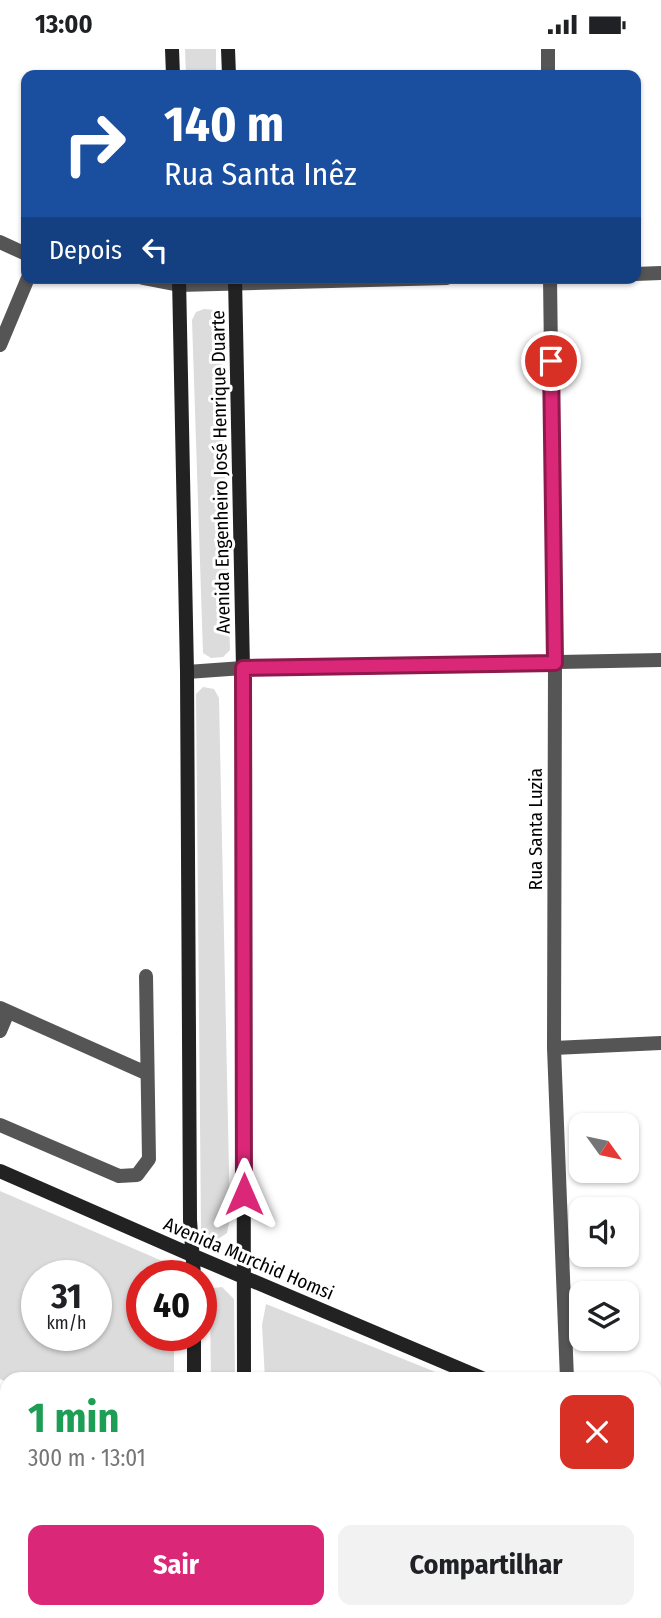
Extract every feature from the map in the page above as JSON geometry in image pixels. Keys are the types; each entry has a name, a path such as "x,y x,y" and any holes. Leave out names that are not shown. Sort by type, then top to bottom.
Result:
{"street":[{"path":"172,49 173,70"},
{"path":"228,49 229,70"},
{"path":"548,49 548,70"},
{"path":"0,241 21,252"},
{"path":"641,274 661,273"},
{"path":"0,345 25,284"},
{"name":"Avenida Engenheiro José Henrique Duarte","path":"179,284 187,672 190,1220 194,1260"},
{"name":"Avenida Engenheiro José Henrique Duarte","path":"235,284 243,668 244,1372"},
{"name":"Rua Santa Luzia","path":"550,284 555,663 554,1048 567,1372"},
{"path":"187,672 243,668 661,660"},
{"path":"0,1125 119,1176 137,1175 149,1159 146,977"},
{"path":"0,1031 4,1010 146,1073"},
{"path":"554,1048 661,1043"},
{"name":"Avenida Murchid Homsi","path":"0,1171 468,1372"},
{"path":"194,1351 194,1372"}],"shaded area":[{"path":"185,49 216,49 216,70 186,70"},
{"path":"214,310 220,317 230,650 223,657 211,658 203,653 192,320 196,312"},
{"path":"203,687 214,689 219,698 230,1218 227,1233 218,1239 207,1238 201,1229 196,694"},
{"path":"0,1191 160,1260 126,1260 126,1351 174,1351 174,1372 0,1372"},
{"path":"222,1287 234,1299 235,1372 211,1372 211,1351 217,1351 217,1288"},
{"path":"266,1304 436,1372 265,1372 262,1325"}],"route":[{"path":"244,1194 243,668 555,663 551,361"}]}
